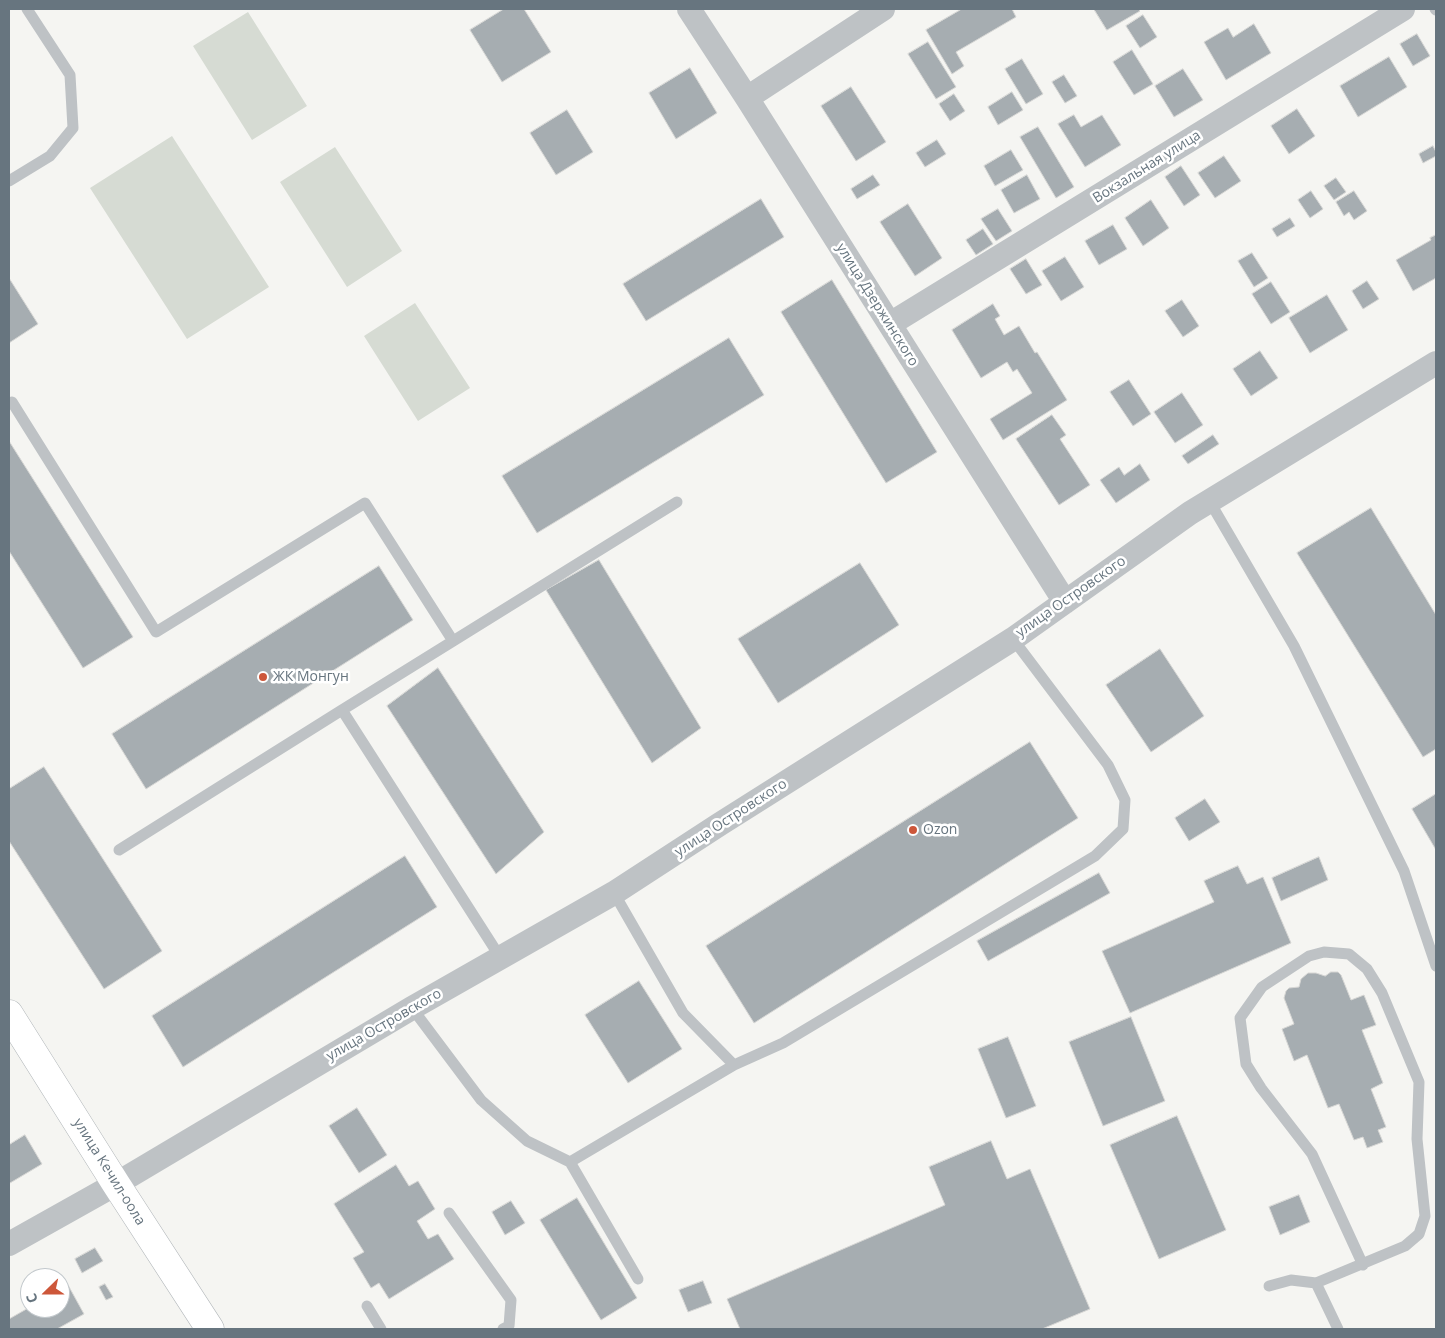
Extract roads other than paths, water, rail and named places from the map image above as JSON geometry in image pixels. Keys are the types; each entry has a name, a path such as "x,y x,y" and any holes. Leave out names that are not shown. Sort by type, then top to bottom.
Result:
{"street":[{"name":"улица Дзержинского","path":"689,9 1065,602"},
{"path":"747,98 883,9"},
{"name":"Вокзальная улица","path":"890,324 1403,9"},
{"name":"улица Островского","path":"9,1244 116,1184 412,1008 614,893 1013,639 1190,513 1436,363"},
{"name":"улица Кечил-оола","path":"9,1014 210,1329"}],"lane":[{"path":"9,181 50,156 73,128 70,75 27,9"},
{"path":"12,402 156,632 366,504 453,641"},
{"path":"119,850 677,502"},
{"path":"1210,502 1299,654 1404,871 1436,966"},
{"path":"570,1162 734,1065 783,1043 1095,856 1123,829 1125,800 1108,765 1013,639"},
{"path":"342,710 500,957"},
{"path":"614,893 683,1013 734,1065"},
{"path":"1269,1286 1291,1280 1316,1283 1363,1265 1405,1246 1419,1234 1425,1216 1417,1138 1419,1082 1382,993 1367,970 1349,954 1324,952 1309,956 1262,987 1240,1018 1246,1064 1312,1154 1363,1265"},
{"path":"412,1008 481,1100 527,1141 570,1162 638,1279"},
{"path":"449,1213 511,1300 509,1326 503,1329"},
{"path":"1316,1283 1338,1329"},
{"path":"367,1306 381,1329"}],"place":[{"name":"ЖК Монгун","path":"263,677"},
{"name":"Ozon","path":"913,830"}]}
